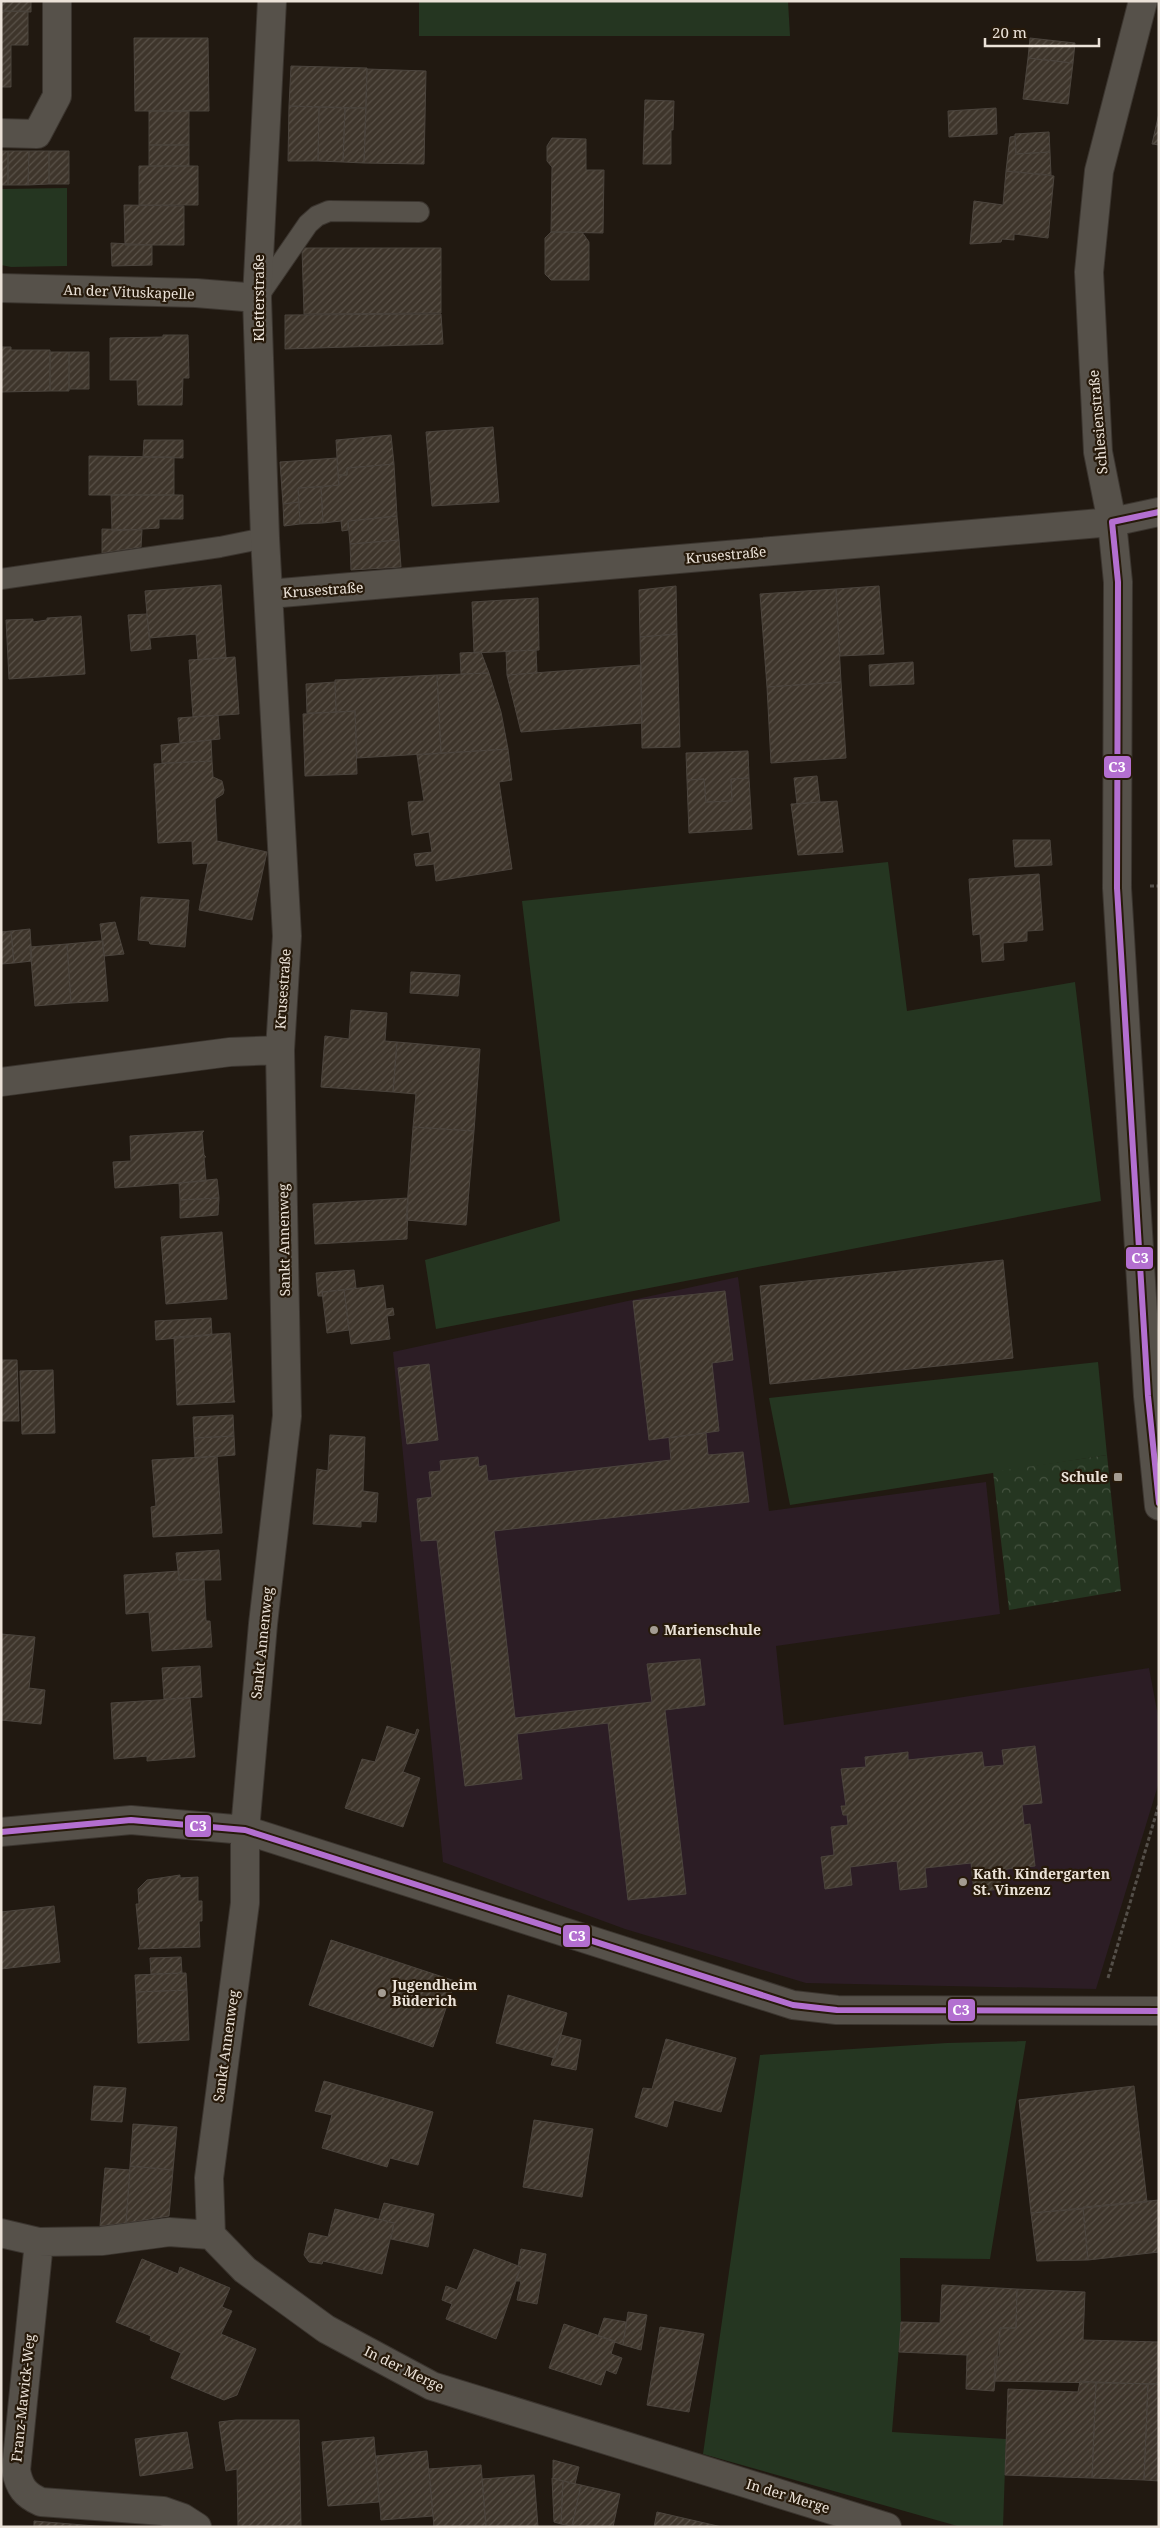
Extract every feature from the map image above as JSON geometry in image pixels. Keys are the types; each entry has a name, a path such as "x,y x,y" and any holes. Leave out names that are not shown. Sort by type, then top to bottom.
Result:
{"street":[{"path":"1,133 37,134 57,96 57,1"},
{"name":"Kletterstraße","path":"268,594 257,298 272,1"},
{"name":"Schlesienstraße","path":"1143,1 1099,171 1089,272 1098,452 1112,522 1118,582 1117,888 1151,1336 1159,1506"},
{"name":"An der Vituskapelle","path":"1,288 196,293 257,298"},
{"name":"Krusestraße","path":"1,1082 230,1052 280,1050 287,936 268,594 1112,522 1159,512"},
{"name":"Sankt Annenweg","path":"211,2235 209,2178 245,1903 244,1830 263,1624 288,1416 280,1050"},
{"path":"1,1832 131,1820 244,1830 793,2006 837,2010 1159,2011"},
{"path":"1,2233 39,2242 102,2241 169,2232 211,2235"},
{"name":"In der Merge","path":"211,2235 245,2270 326,2329 432,2386 887,2527"},
{"name":"Franz-Mawick-Weg","path":"39,2242 16,2470 18,2484 29,2497 41,2502 163,2511 183,2518 197,2527"}],"lane":[{"path":"257,298 308,224 317,216 329,211 419,212"},
{"path":"1,579 220,547 265,538"}],"path":[{"path":"1099,2010 1159,1804"}],"shaded area":[{"name":"Marienschule","path":"738,1277 769,1511 986,1482 1000,1614 776,1646 784,1725 1149,1668 1159,1721 1159,1782 1096,1989 806,1983 625,1929 443,1862 393,1352"}],"green space":[{"path":"419,1 788,1 790,36 419,36"},
{"path":"67,188 67,266 11,267 1,265 1,189"},
{"path":"888,862 907,1011 1075,982 1101,1201 436,1329 425,1260 560,1221 522,901"},
{"path":"1098,1362 1107,1455 790,1505 769,1398"},
{"path":"1107,1455 1121,1591 1009,1610 993,1472"},
{"path":"1026,2041 990,2259 900,2258 901,2322 892,2432 1006,2439 1003,2527 961,2527 703,2454 760,2055 947,2043"}],"building":[{"path":"1,1 31,1 31,12 1,11"},
{"path":"1,11 28,11 28,45 11,45 11,87 1,87"},
{"path":"134,38 208,38 209,111 135,111"},
{"path":"1030,38 1075,43 1073,63 1028,58"},
{"path":"1028,58 1073,63 1068,104 1023,99"},
{"path":"291,66 367,68 366,108 289,106"},
{"path":"367,69 426,71 424,164 364,163"},
{"path":"645,100 674,101 673,130 671,130 671,164 643,164"},
{"path":"289,106 319,107 318,161 288,161"},
{"path":"319,107 345,108 343,162 318,161"},
{"path":"345,108 366,108 364,163 343,162"},
{"path":"996,108 997,134 949,137 948,111"},
{"path":"149,111 189,111 189,145 149,145"},
{"path":"1159,113 1159,145 1152,144"},
{"path":"1049,132 1050,152 1016,154 1015,134"},
{"path":"1015,136 1016,154 1050,152 1051,175 1006,171 1010,137"},
{"path":"552,138 586,139 586,170 604,170 603,233 551,232 552,167 547,161 547,146"},
{"path":"149,145 189,145 189,166 149,166"},
{"path":"1,151 8,151 8,185 1,185"},
{"path":"8,151 29,151 28,185 8,185"},
{"path":"29,151 49,151 49,184 28,185"},
{"path":"49,151 69,151 69,184 49,184"},
{"path":"139,166 198,166 198,205 139,205"},
{"path":"1006,171 1054,176 1048,238 1014,234 1014,240 1002,239 1001,242 970,244 974,201 1003,205"},
{"path":"124,205 184,206 184,245 125,245"},
{"path":"551,232 582,232 589,242 589,280 551,280 545,274 545,238"},
{"path":"111,243 152,245 152,265 112,266"},
{"path":"302,248 441,248 441,313 304,314"},
{"path":"441,314 443,344 285,349 285,315"},
{"path":"163,335 188,335 189,378 183,378 182,405 138,405 137,380 110,380 110,338 163,337"},
{"path":"1,347 11,347 11,350 50,350 50,391 1,392"},
{"path":"50,352 69,352 69,391 50,391"},
{"path":"69,352 89,352 89,389 69,389"},
{"path":"493,427 499,502 432,506 426,432"},
{"path":"391,435 394,464 347,468 347,475 338,475 336,440"},
{"path":"144,440 183,440 183,458 143,457"},
{"path":"89,456 174,457 174,495 89,495"},
{"path":"337,458 339,485 298,488 299,502 283,504 280,462"},
{"path":"394,464 397,516 348,521 348,530 342,531 341,521 323,523 321,487 339,485 338,475 347,475 347,468"},
{"path":"321,487 323,523 300,524 298,488"},
{"path":"111,495 183,495 183,519 159,519 159,528 112,531"},
{"path":"299,502 300,524 284,526 283,504"},
{"path":"397,516 399,540 350,544 348,521"},
{"path":"102,529 142,530 141,547 102,553"},
{"path":"399,540 401,567 351,570 350,544"},
{"path":"221,585 226,658 198,660 196,634 149,638 145,591"},
{"path":"676,586 677,634 640,637 639,590"},
{"path":"879,586 884,654 840,656 836,589"},
{"path":"836,589 841,682 767,687 760,594"},
{"path":"538,598 539,650 474,653 472,602"},
{"path":"147,614 151,649 131,651 128,615"},
{"path":"81,616 85,674 9,679 6,620 33,619 33,622 47,620 47,618"},
{"path":"677,634 680,747 642,748 640,637"},
{"path":"536,650 537,673 507,675 506,651"},
{"path":"481,652 489,673 461,674 460,653"},
{"path":"235,657 239,714 193,717 189,660"},
{"path":"913,662 914,684 870,686 869,665"},
{"path":"641,665 642,723 521,732 507,675"},
{"path":"489,673 501,712 508,749 441,753 437,675"},
{"path":"437,675 441,753 357,758 355,711 336,712 335,680"},
{"path":"335,682 336,712 307,713 306,684"},
{"path":"841,682 846,758 771,763 767,687"},
{"path":"355,711 357,774 305,776 303,714"},
{"path":"218,715 220,739 180,743 178,718"},
{"path":"211,740 212,761 162,763 161,745"},
{"path":"508,749 512,780 499,782 512,869 436,881 434,864 416,866 414,854 432,852 429,832 412,835 408,802 424,801 417,755"},
{"path":"748,751 749,778 731,779 732,801 706,802 704,779 687,780 686,753"},
{"path":"212,761 213,777 222,781 224,790 223,794 215,799 217,841 267,852 252,920 199,910 208,863 193,864 192,841 158,843 154,764"},
{"path":"817,776 820,802 797,804 794,778"},
{"path":"749,778 752,829 689,833 687,780 704,779 706,802 732,801 731,779"},
{"path":"837,801 843,852 798,855 791,804"},
{"path":"1013,840 1050,840 1052,865 1015,867"},
{"path":"1039,874 1043,930 1027,931 1027,941 1003,943 1004,960 982,962 980,934 973,935 969,879"},
{"path":"141,897 189,900 185,947 150,944 149,941 138,940"},
{"path":"115,922 124,954 104,956 100,924"},
{"path":"30,929 32,961 14,963 11,931"},
{"path":"11,931 14,963 1,964 1,932"},
{"path":"103,941 108,1001 71,1003 67,944"},
{"path":"67,944 71,1003 35,1006 30,947"},
{"path":"411,972 460,975 458,996 410,993"},
{"path":"351,1010 387,1013 385,1041 397,1042 393,1092 321,1087 325,1036 349,1039"},
{"path":"397,1042 480,1049 474,1131 413,1127 416,1094 393,1092"},
{"path":"413,1127 474,1131 466,1225 406,1220"},
{"path":"204,1131 202,1133 204,1155 206,1157 204,1157 206,1181 115,1188 113,1162 131,1161 130,1136"},
{"path":"217,1179 219,1198 180,1200 179,1183"},
{"path":"219,1198 218,1215 180,1218 180,1200"},
{"path":"408,1198 407,1239 315,1244 313,1204"},
{"path":"222,1232 227,1299 166,1304 161,1237"},
{"path":"1003,1260 1013,1358 770,1384 760,1286"},
{"path":"354,1270 356,1288 322,1292 323,1296 318,1296 316,1273"},
{"path":"383,1285 386,1309 393,1308 394,1315 387,1316 390,1339 351,1344 344,1290"},
{"path":"344,1290 349,1330 327,1333 322,1292"},
{"path":"725,1291 733,1360 712,1363 719,1431 649,1440 633,1301"},
{"path":"211,1318 212,1335 156,1340 155,1321"},
{"path":"230,1333 235,1402 177,1405 174,1337"},
{"path":"1,1360 17,1360 19,1421 1,1421"},
{"path":"429,1364 438,1440 407,1444 398,1368"},
{"path":"53,1370 55,1433 22,1434 20,1371"},
{"path":"233,1415 234,1436 194,1438 193,1417"},
{"path":"706,1433 708,1455 743,1452 749,1502 494,1531 515,1718 652,1702 647,1664 700,1659 705,1705 665,1710 686,1894 628,1900 608,1723 517,1734 522,1779 465,1786 437,1540 421,1541 417,1499 432,1497 429,1472 441,1471 440,1461 478,1457 479,1467 486,1465 488,1481 671,1460 669,1438"},
{"path":"330,1435 365,1437 363,1491 378,1493 376,1522 361,1521 361,1527 313,1524 317,1469 328,1471"},
{"path":"234,1436 235,1455 195,1458 194,1438"},
{"path":"217,1456 222,1533 153,1537 151,1507 156,1506 152,1460"},
{"path":"219,1550 221,1580 179,1580 176,1553"},
{"path":"179,1571 179,1580 204,1579 206,1621 210,1621 212,1647 152,1651 149,1612 126,1614 124,1575"},
{"path":"1,1634 35,1637 29,1688 45,1690 41,1724 1,1720"},
{"path":"200,1666 202,1697 164,1699 162,1668"},
{"path":"190,1698 195,1757 147,1761 147,1756 114,1759 111,1703"},
{"path":"387,1726 415,1735 417,1729 419,1730 403,1772 420,1778 403,1827 345,1808 362,1759 375,1762"},
{"path":"1035,1746 1042,1803 1022,1805 1024,1825 1030,1824 1035,1866 999,1870 1001,1889 974,1892 971,1863 925,1868 927,1887 900,1890 897,1861 850,1867 852,1885 825,1889 821,1857 834,1855 831,1827 848,1825 847,1815 843,1815 841,1806 846,1806 841,1769 866,1767 865,1757 908,1752 908,1760 982,1752 984,1767 1004,1765 1002,1750"},
{"path":"180,1875 180,1878 198,1877 198,1901 202,1901 202,1921 199,1921 200,1947 138,1949 140,1946 136,1904 139,1904 138,1889 147,1880"},
{"path":"54,1906 60,1962 1,1969 1,1912"},
{"name":"Jugendheim Büderich","path":"331,1940 455,1981 433,2047 309,2005"},
{"path":"181,1957 182,1973 151,1974 150,1958"},
{"path":"186,1973 187,1990 136,1992 135,1975"},
{"path":"187,1990 189,2040 138,2043 136,1992"},
{"path":"508,1995 567,2013 555,2058 496,2043"},
{"path":"561,2035 581,2040 576,2070 551,2065"},
{"path":"666,2039 736,2058 721,2112 674,2100 667,2127 635,2117 643,2088 652,2089"},
{"path":"324,2081 433,2112 418,2165 390,2158 387,2167 322,2148 332,2115 315,2111"},
{"path":"94,2086 126,2088 122,2122 91,2120"},
{"path":"1134,2086 1147,2202 1031,2213 1019,2100"},
{"path":"534,2120 593,2129 582,2197 523,2187"},
{"path":"133,2124 177,2127 173,2170 130,2166"},
{"path":"130,2166 173,2170 169,2216 126,2223"},
{"path":"105,2168 130,2170 126,2223 100,2226"},
{"path":"1159,2200 1159,2252 1088,2260 1083,2207"},
{"path":"384,2203 434,2214 428,2247 391,2239 394,2223 379,2219"},
{"path":"335,2209 394,2223 382,2274 323,2261 322,2264 309,2262 304,2255 309,2233 328,2237"},
{"path":"1083,2209 1088,2260 1037,2261 1031,2213"},
{"path":"474,2249 521,2267 496,2339 446,2319 452,2304 442,2300 446,2286 457,2290"},
{"path":"521,2249 546,2254 537,2304 517,2300 521,2281 515,2281 521,2267 518,2266"},
{"path":"142,2259 178,2274 180,2267 230,2288 222,2307 232,2311 221,2334 256,2349 237,2395 224,2400 171,2378 181,2353 150,2340 151,2336 116,2322"},
{"path":"942,2285 1017,2289 1016,2328 1000,2328 994,2391 966,2389 967,2355 899,2352 901,2322 940,2323"},
{"path":"1017,2289 1085,2292 1083,2340 1159,2342 1159,2384 994,2381 995,2357 999,2357 1000,2328 1016,2328"},
{"path":"628,2312 647,2315 641,2350 623,2345"},
{"path":"604,2318 626,2322 623,2345 598,2336"},
{"path":"564,2324 615,2341 611,2354 622,2358 616,2374 606,2370 601,2385 549,2368"},
{"path":"660,2327 704,2334 689,2412 647,2405"},
{"path":"1080,2381 1096,2382 1092,2478 1005,2475 1008,2389 1078,2392"},
{"path":"1096,2382 1148,2384 1144,2480 1092,2478"},
{"path":"1148,2384 1159,2384 1159,2481 1144,2480"},
{"path":"236,2420 299,2420 301,2527 238,2527 237,2469 226,2471 219,2422"},
{"path":"187,2432 193,2468 140,2476 135,2439"},
{"path":"374,2437 379,2502 328,2506 322,2442"},
{"path":"427,2451 433,2516 381,2520 376,2456"},
{"path":"553,2460 579,2467 575,2484 553,2478"},
{"path":"481,2465 486,2527 434,2527 429,2469"},
{"path":"534,2475 538,2527 486,2527 482,2479"},
{"path":"552,2478 563,2481 561,2524 554,2522"},
{"path":"563,2481 581,2485 572,2526 561,2524"},
{"path":"581,2485 620,2494 613,2527 572,2526"},
{"path":"657,2512 722,2527 654,2527"},
{"path":"34,2521 108,2527 34,2527"}],"transit line":[{"name":"C3","path":"1112,522 1159,512"},
{"name":"C3","path":"1112,522 1118,582 1117,888 1148,1396 1159,1503"},
{"name":"C3","path":"1,1832 131,1820 245,1830 793,2005 837,2010 1159,2011"}],"place":[{"name":"Schule","path":"1118,1477"},
{"name":"Marienschule","path":"654,1630"},
{"name":"Kath. Kindergarten St. Vinzenz","path":"963,1882"},
{"name":"Jugendheim Büderich","path":"382,1993"}]}
